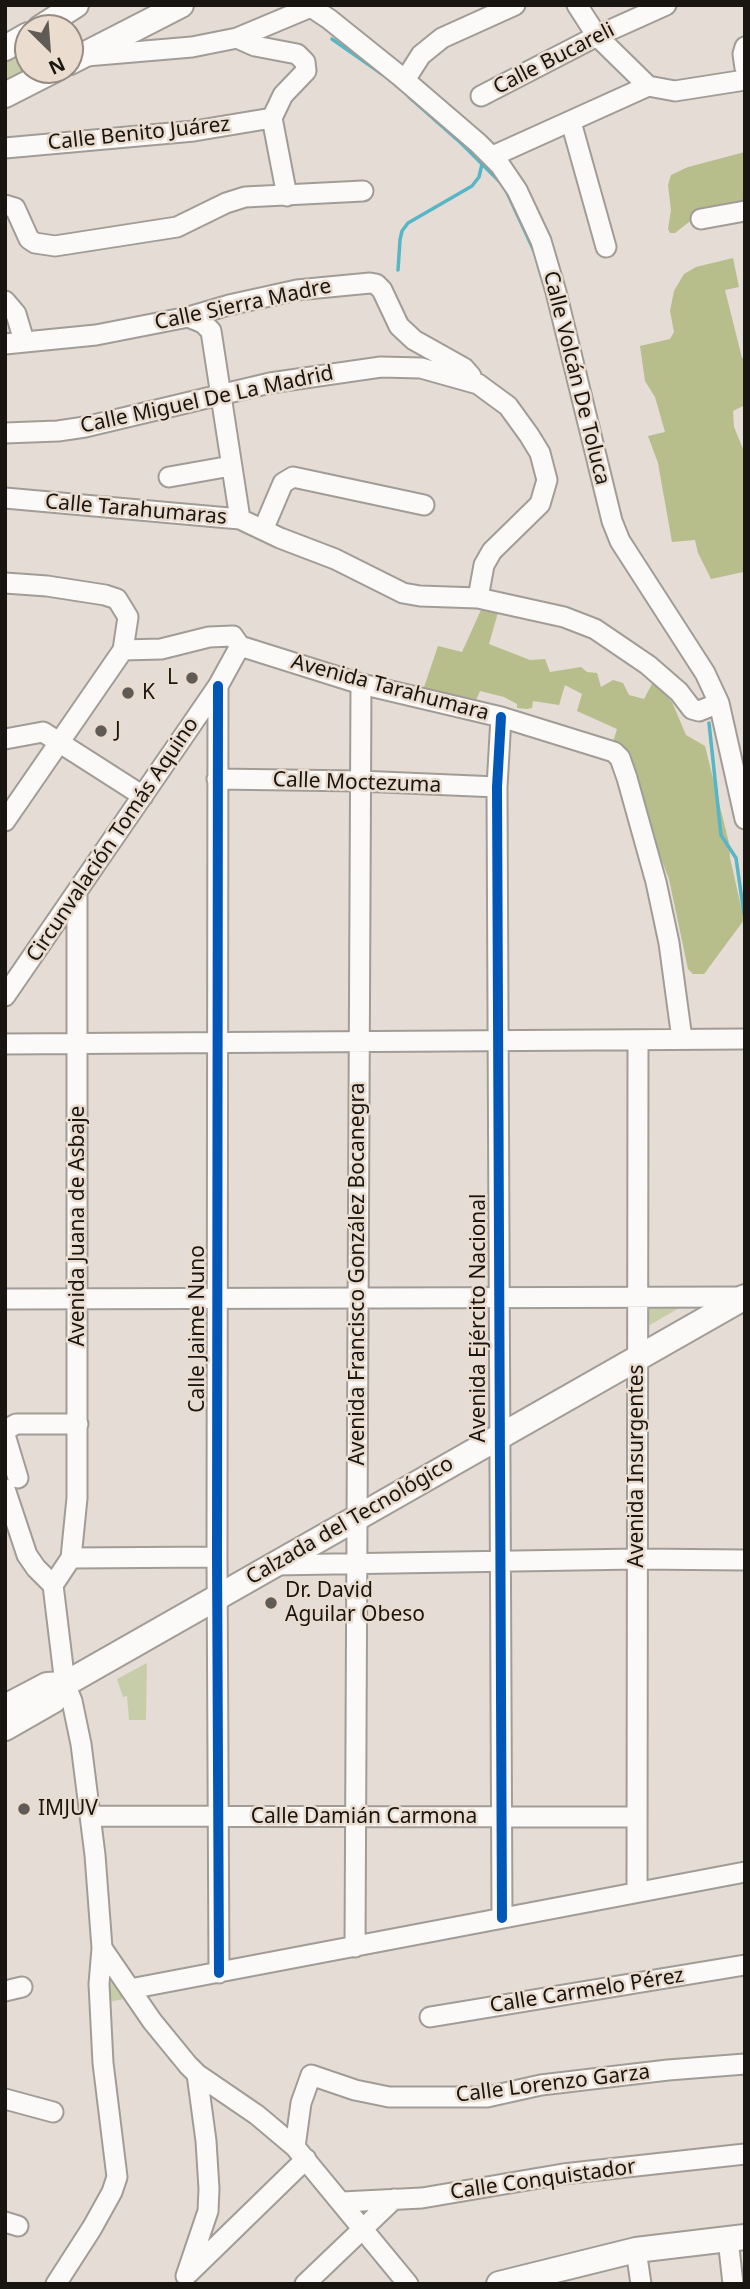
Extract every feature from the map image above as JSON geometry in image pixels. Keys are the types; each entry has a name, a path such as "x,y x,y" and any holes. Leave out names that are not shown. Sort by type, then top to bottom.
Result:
{"main road":[{"path":"84,54 181,5"},
{"path":"5,95 27,84"},
{"name":"Calzada del Tecnológico","path":"5,1728 54,1700 65,1684 744,1297"},
{"name":"Calzada del Tecnológico","path":"5,1707 47,1685 65,1684"},
{"path":"499,2284 636,2250 736,2238"}],"street":[{"path":"405,80 421,55 442,38 514,5"},
{"path":"577,5 597,36 648,86 675,91 745,80"},
{"name":"Calle Bucareli","path":"481,96 597,36 666,5"},
{"path":"84,58 191,47 237,38 310,6"},
{"name":"Calle Volcán De Toluca","path":"310,6 405,80 493,156 517,190 541,241 556,292 612,521 630,556 705,673 719,703 745,819"},
{"path":"237,38 255,46 297,54 305,62 306,71 283,95 272,118 287,196"},
{"path":"745,47 745,68"},
{"path":"493,156 648,86"},
{"name":"Calle Benito Juárez","path":"5,148 194,131 272,118"},
{"path":"571,122 606,247"},
{"path":"5,205 15,208 29,239 35,243 55,246 177,227 226,203 245,197 363,191"},
{"path":"701,219 745,211"},
{"name":"Calle Sierra Madre","path":"15,343 96,335 188,317 297,289 376,284 382,290 399,326 414,340 464,368 478,384"},
{"path":"5,301 16,314 15,343"},
{"path":"188,317 203,323 211,331 240,519"},
{"name":"Calle Miguel De La Madrid","path":"5,433 58,431 303,377 389,367 443,372 478,384 508,406 529,435 540,453 547,480 540,504 492,551 484,565 478,598"},
{"path":"169,477 231,466"},
{"path":"263,530 283,483 293,477 424,506"},
{"name":"Calle Tarahumaras","path":"5,498 240,519 335,559 403,593 478,598 564,617 594,629 648,665 679,692 692,709 699,711 719,703"},
{"path":"5,583 105,595 117,599 128,617 123,650 5,821"},
{"name":"Avenida Tarahumara","path":"123,650 161,649 233,636 240,646 361,684 501,717 614,752 620,758 656,882 669,943 682,1040"},
{"name":"Circunvalación Tomás Aquino","path":"5,996 218,686 240,646"},
{"name":"Avenida Francisco González Bocanegra","path":"355,1947 361,684"},
{"name":"Calle Jaime Nuno","path":"218,686 219,1973"},
{"name":"Avenida Ejército Nacional","path":"501,717 497,787 502,1918"},
{"path":"5,739 40,731 143,796"},
{"name":"Calle Moctezuma","path":"217,779 497,787"},
{"name":"Avenida Juana de Asbaje","path":"71,1558 77,1498 78,1424 76,894"},
{"path":"5,1044 745,1038"},
{"name":"Avenida Insurgentes","path":"637,1891 638,1040"},
{"path":"5,1299 744,1297"},
{"path":"54,1585 27,1555 5,1435 9,1428 16,1424 78,1424"},
{"path":"56,2284 92,2228 112,2192 117,2177 103,2063 99,1984 102,1948 90,1816 81,1744 72,1701 65,1684 54,1585 71,1558 217,1557"},
{"path":"273,1565 637,1559 745,1560"},
{"name":"Calle Damián Carmona","path":"90,1816 637,1817"},
{"path":"99,1984 108,1977 125,1983 219,1973 745,1872"},
{"path":"102,1948 152,2021 197,2074 257,2115 301,2153 408,2284"},
{"name":"Calle Carmelo Pérez","path":"430,2017 745,1965"},
{"name":"Calle Lorenzo Garza","path":"301,2153 301,2103 312,2075 355,2090 389,2097 487,2097 541,2085 745,2064"},
{"path":"183,2280 208,2211 206,2141 197,2074"},
{"path":"5,2099 53,2112"},
{"path":"183,2280 301,2153"},
{"name":"Calle Conquistador","path":"342,2202 460,2192 563,2174 745,2154"},
{"path":"305,2284 394,2199"},
{"path":"733,2284 736,2238"},
{"path":"636,2250 641,2284"}],"green space":[{"path":"14,54 14,82 5,89 5,59"},
{"path":"745,152 745,207 698,218 675,233 670,233 668,185 671,175 688,167"},
{"path":"733,258 739,287 725,290 742,358 745,359 745,405 733,411 734,427 745,454 745,575 743,572 711,579 698,553 695,540 672,542 658,463 648,436 665,432 655,397 645,381 640,346 670,339 674,332 670,311 674,291 684,274 696,267"},
{"path":"489,605 499,609 489,644 530,660 545,659 550,672 581,667 587,672 597,673 601,687 613,680 623,683 629,695 644,699 653,682 672,702 686,735 705,746 729,843 744,920 704,974 693,974 688,969 669,879 646,820 610,752 617,729 577,711 582,694 565,685 559,705 533,701 532,708 527,709 517,708 517,704 504,697 480,691 473,707 422,693 438,646 462,652 481,610"},
{"path":"649,1305 681,1307 648,1326"},
{"path":"147,1663 146,1720 129,1720 127,1696 123,1697 117,1679"},
{"path":"116,1982 130,1998 108,2002 108,1984"}],"waterway":[{"path":"332,39 382,74"},
{"path":"409,97 504,186 534,251"},
{"path":"398,270 400,240 408,223 472,186 479,177 482,164"},
{"path":"709,723 721,835 736,858 744,914"}],"cycle path":[{"path":"218,686 219,1973"},
{"path":"501,717 497,787 502,1918"}],"place":[{"name":"L","path":"192,678"},
{"name":"K","path":"128,693"},
{"name":"J","path":"101,731"},
{"name":"Dr. David Aguilar Obeso","path":"271,1603"},
{"name":"IMJUV","path":"24,1809"}]}
